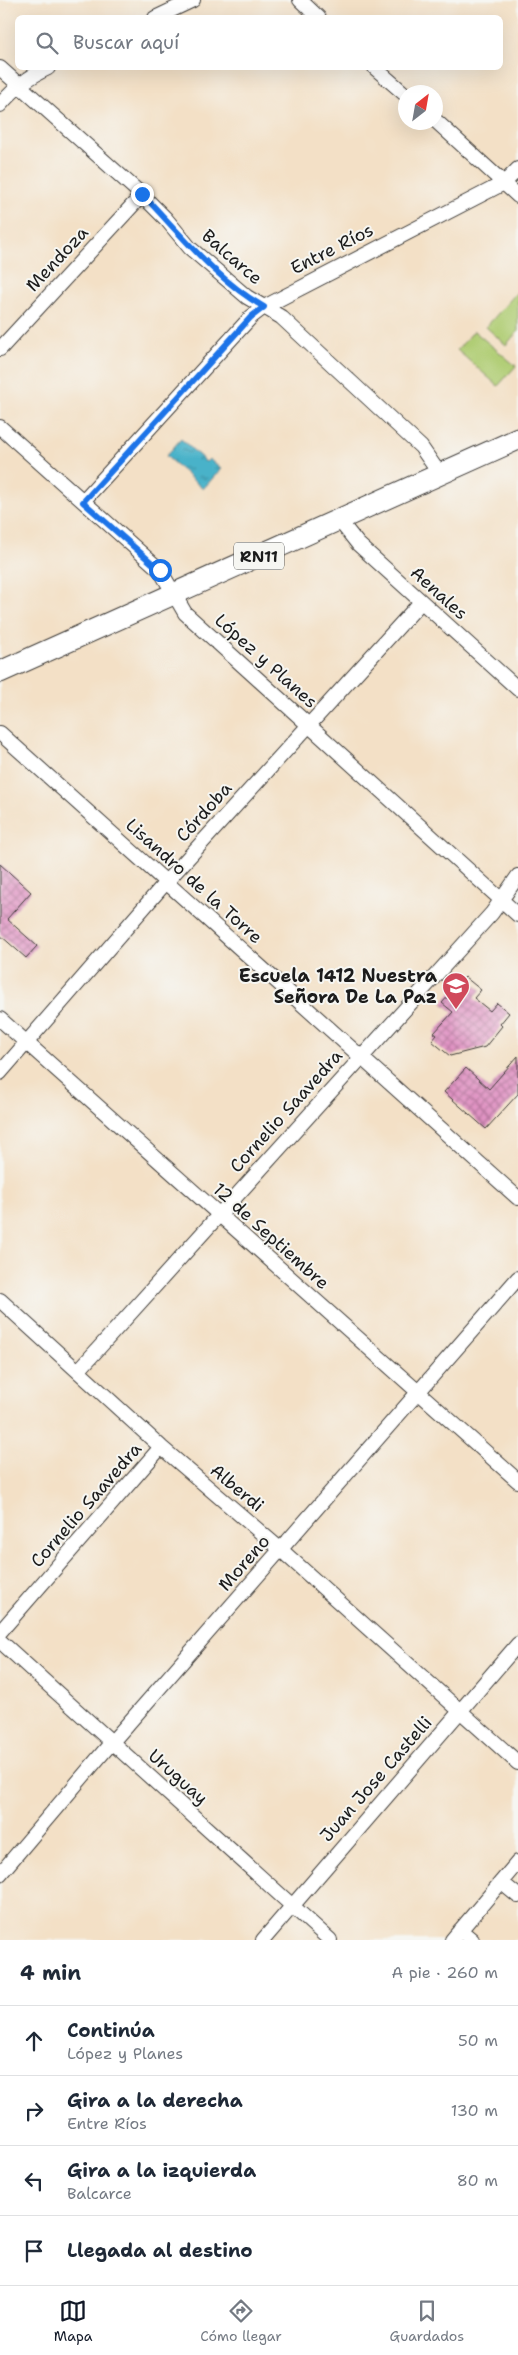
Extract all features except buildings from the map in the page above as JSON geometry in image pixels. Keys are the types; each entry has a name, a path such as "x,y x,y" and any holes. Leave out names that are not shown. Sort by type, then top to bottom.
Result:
{"main road":[{"name":"RN11","path":"0,672 518,439"}],"street":[{"path":"161,15 193,0"},
{"path":"300,0 317,15"},
{"name":"Balcarce","path":"0,68 142,194 190,248 247,297 281,317 421,447 439,473"},
{"path":"0,105 18,85 30,76 44,70"},
{"path":"377,70 398,88"},
{"path":"443,128 518,196"},
{"name":"Entre Ríos","path":"83,502 251,317 264,307 504,183 518,169"},
{"name":"Mendoza","path":"0,349 142,194"},
{"name":"López y Planes","path":"0,427 160,570 185,613 518,914"},
{"name":"Aenales","path":"339,520 358,544 518,689"},
{"name":"Córdoba","path":"0,1073 307,724 421,602"},
{"name":"Lisandro de la Torre","path":"0,733 167,881 359,1058 518,1198"},
{"name":"Cornelio Saavedra","path":"79,1370 492,913 518,876"},
{"name":"12 de Septiembre","path":"0,1019 518,1481"},
{"name":"Moreno","path":"0,1874 112,1742 518,1278"},
{"name":"Alberdi","path":"0,1300 79,1370 161,1447 280,1549 518,1763"},
{"name":"Cornelio Saavedra","path":"0,1632 161,1447"},
{"name":"Uruguay","path":"0,1641 330,1940"},
{"name":"Juan Jose Castelli","path":"263,1940 518,1644"},
{"path":"472,1940 456,1935 518,1862"},
{"path":"501,1882 518,1896"}],"green space":[{"path":"518,291 518,331 506,345 486,327"},
{"path":"474,331 516,366 498,386 457,350"}],"water":[{"path":"181,439 206,462 209,459 221,469 203,489 166,456"}],"place":[{"name":"Escuela 1412 Nuestra Señora De La Paz","path":"456,1010"}],"route":[{"path":"142,194 190,248 247,297 264,307 251,317 83,502 160,570"}]}
